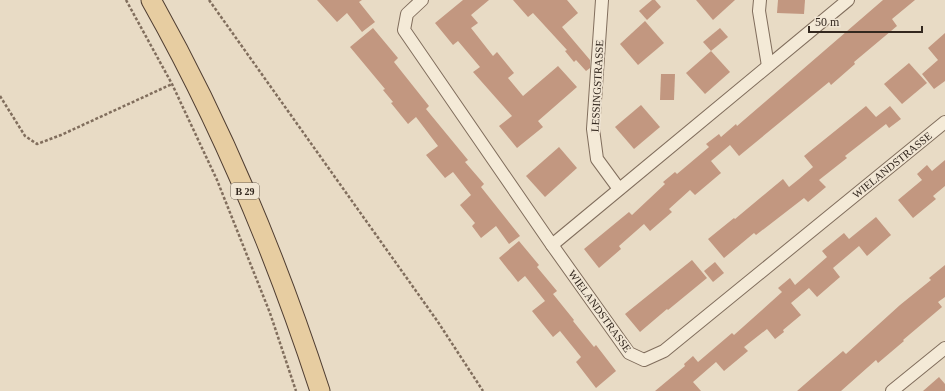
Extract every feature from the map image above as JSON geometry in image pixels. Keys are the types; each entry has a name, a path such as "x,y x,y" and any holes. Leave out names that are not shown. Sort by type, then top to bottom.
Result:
{"main road":[{"name":"B 29","path":"151,0 216,127 264,234 297,322 320,391"}],"street":[{"name":"WIELANDSTRASSE","path":"422,0 407,14 404,30 552,245 629,353 644,360 664,351 945,122"},
{"name":"LESSINGSTRASSE","path":"602,0 593,129 596,159 619,189"},
{"path":"760,0 759,11 768,66"},
{"path":"552,245 848,0"},
{"path":"892,391 945,348"}],"path":[{"path":"126,0 172,84 217,180 270,313 296,391"},
{"path":"209,0 438,322 482,391"},
{"path":"0,96 25,136 37,144 61,135 172,84"}],"building":[{"path":"317,0 362,0 359,2 375,22 362,32 347,13 337,22"},
{"path":"463,0 489,0 471,15 478,23 471,28 493,56 497,52 514,73 508,78 523,96 558,66 577,87 538,121 543,127 517,148 499,126 512,116 473,72 480,67 458,41 453,45 435,23"},
{"path":"513,0 567,0 578,13 562,27 590,60 590,68 586,71 576,60 574,62 565,51 567,50 533,13 528,17"},
{"path":"652,0 655,0 661,7 647,20 639,11"},
{"path":"696,0 735,0 713,20"},
{"path":"778,0 805,0 804,14 777,13"},
{"path":"883,0 915,0 892,19 897,26 854,62 855,64 831,85 829,82 739,156 730,145 711,161 721,173 695,195 690,190 669,209 672,212 650,231 644,224 619,246 621,249 599,268 584,249 629,212 632,215 665,184 663,182 675,172 677,174 709,147 706,144 719,134 721,137 736,124 737,126"},
{"path":"645,21 664,43 638,65 620,44"},
{"path":"373,28 398,58 394,62 429,106 426,109 468,160 465,162 484,184 481,187 520,236 509,244 496,226 481,238 472,226 475,223 460,205 471,195 453,172 445,178 426,155 438,146 416,117 408,124 391,103 393,102 383,90 385,89 350,47"},
{"path":"720,28 728,37 711,51 703,42"},
{"path":"945,33 945,81 934,89 922,74 938,60 928,48"},
{"path":"711,51 730,72 705,94 686,73"},
{"path":"909,63 927,83 902,104 884,84"},
{"path":"661,74 675,74 674,100 660,100"},
{"path":"641,105 660,127 634,149 615,127"},
{"path":"866,106 876,117 890,106 901,119 889,128 886,124 845,156 847,158 819,180 826,187 808,202 804,198 756,235 754,233 724,258 708,239 734,218 735,219 783,179 789,187 799,179 813,167 804,156"},
{"path":"559,147 577,168 545,197 526,176"},
{"path":"945,160 945,186 933,196 936,199 913,218 898,200 922,180 917,174 927,165 932,171"},
{"path":"876,217 891,235 867,256 859,246 833,268 840,277 817,297 809,288 791,303 801,315 783,330 784,332 775,339 767,329 744,347 748,351 724,371 716,362 693,382 701,391 655,391 685,366 684,364 693,356 698,362 732,333 734,335 782,292 778,288 790,278 795,285 827,257 822,251 844,233 849,239"},
{"path":"519,241 539,265 537,267 557,291 553,294 574,320 573,321 594,347 596,345 616,371 596,388 576,362 581,357 560,331 553,337 532,311 545,301 525,276 518,282 499,258"},
{"path":"692,260 707,278 640,332 625,314"},
{"path":"715,262 724,273 713,282 704,271"},
{"path":"945,265 945,297 938,302 942,307 903,340 904,341 878,363 876,360 841,391 797,391 843,351 846,354 900,305 931,280 929,278"},
{"path":"939,377 945,384 945,391 923,391"}]}
